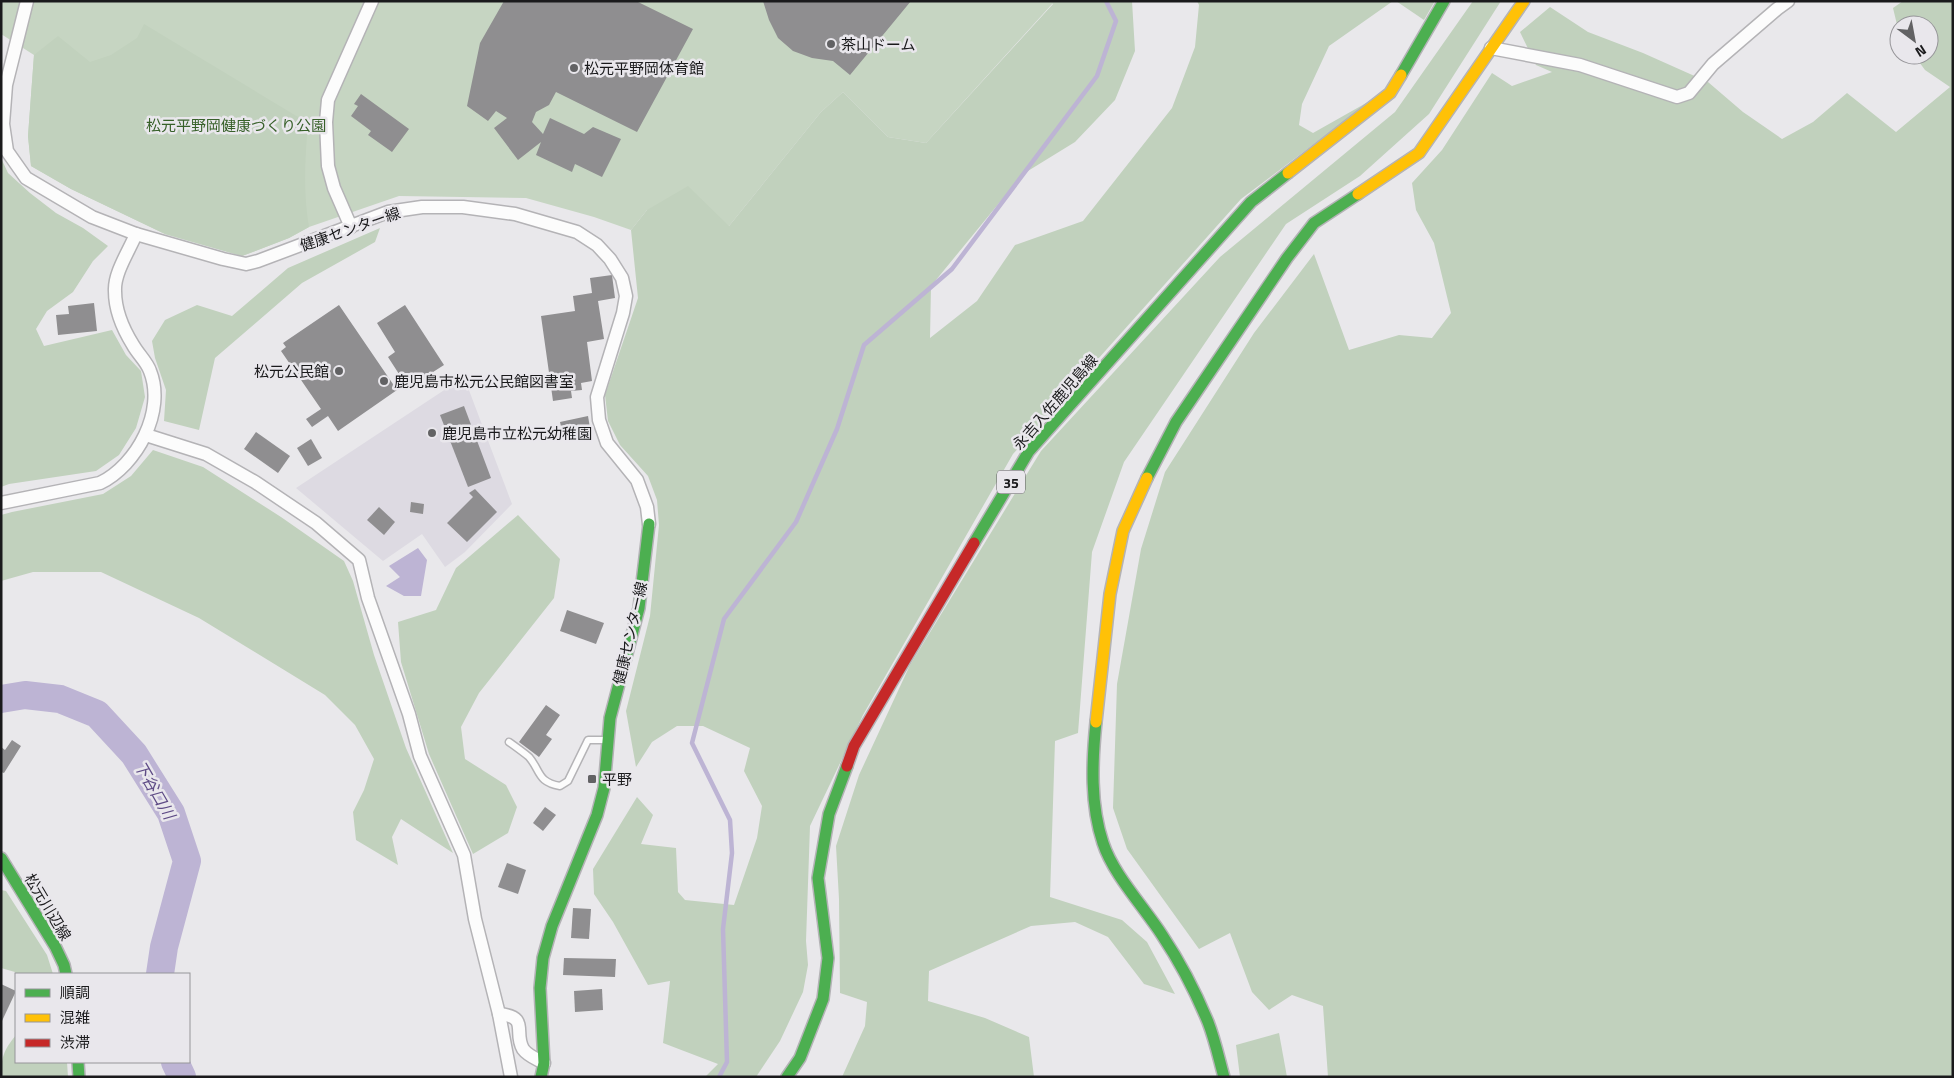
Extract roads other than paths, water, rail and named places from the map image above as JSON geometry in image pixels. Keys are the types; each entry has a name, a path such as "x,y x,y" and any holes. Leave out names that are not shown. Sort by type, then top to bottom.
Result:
{"street":[{"name":"健康センター線","path":"27,1 6,84 3,124 6,151 26,178 92,217 136,234 246,264 388,212 422,207 463,207 524,217 577,232 597,245 610,259 622,278 626,296 624,313 597,397 599,420 607,443 637,480 647,507 649,524 639,608 615,695 607,740 604,788 597,815 552,926 543,958 540,988 544,1063 541,1077"},
{"path":"351,227 334,188 328,166 326,122 328,100 372,1"},
{"name":"永吉入佐鹿児島線","path":"787,1077 800,1058 823,998 828,958 818,878 829,814 854,746 1029,452 1251,202 1390,93 1444,1"},
{"path":"1224,1077 1208,1023 1186,978 1162,936 1119,874 1103,844 1094,805 1095,735 1110,594 1123,530 1152,466 1176,422 1287,258 1314,223 1419,154 1524,1"},
{"path":"1491,48 1580,65 1677,97 1689,94 1713,64 1788,1"},
{"path":"1,503 100,483 111,478 124,467 146,435 156,388 150,369 132,344 118,316 114,290 118,274 136,234"},
{"path":"146,435 206,454 247,478 316,524 359,560 368,598 408,714 420,756 464,855 475,919 499,1014 512,1077"},
{"name":"松元川辺線","path":"1,858 55,946 66,973"},
{"path":"499,1014 512,1016 517,1021 523,1049 530,1056 544,1063"},
{"path":"78,1063 79,1077"}],"lane":[{"path":"510,742 529,758 541,778 551,785 560,786 568,781 588,740 607,740"}],"waterway":[{"path":"719,1077 727,1062 723,929 732,853 730,820 692,743 724,619 796,522 837,429 864,345 952,269 1097,76 1116,21 1106,1"},
{"name":"下谷口川","path":"1,699 25,695 60,699 97,714 134,754 171,813 187,861 164,947 160,973"},
{"name":"下谷口川","path":"175,1063 182,1077"}],"place":[{"name":"茶山ドーム","path":"831,44"},
{"name":"松元平野岡体育館","path":"574,68"},
{"name":"松元公民館","path":"339,371"},
{"name":"鹿児島市松元公民館図書室","path":"384,381"},
{"name":"鹿児島市立松元幼稚園","path":"432,433"},
{"name":"平野","path":"592,779"}],"park label":[{"name":"松元平野岡健康づくり公園","path":"236,125"}]}
